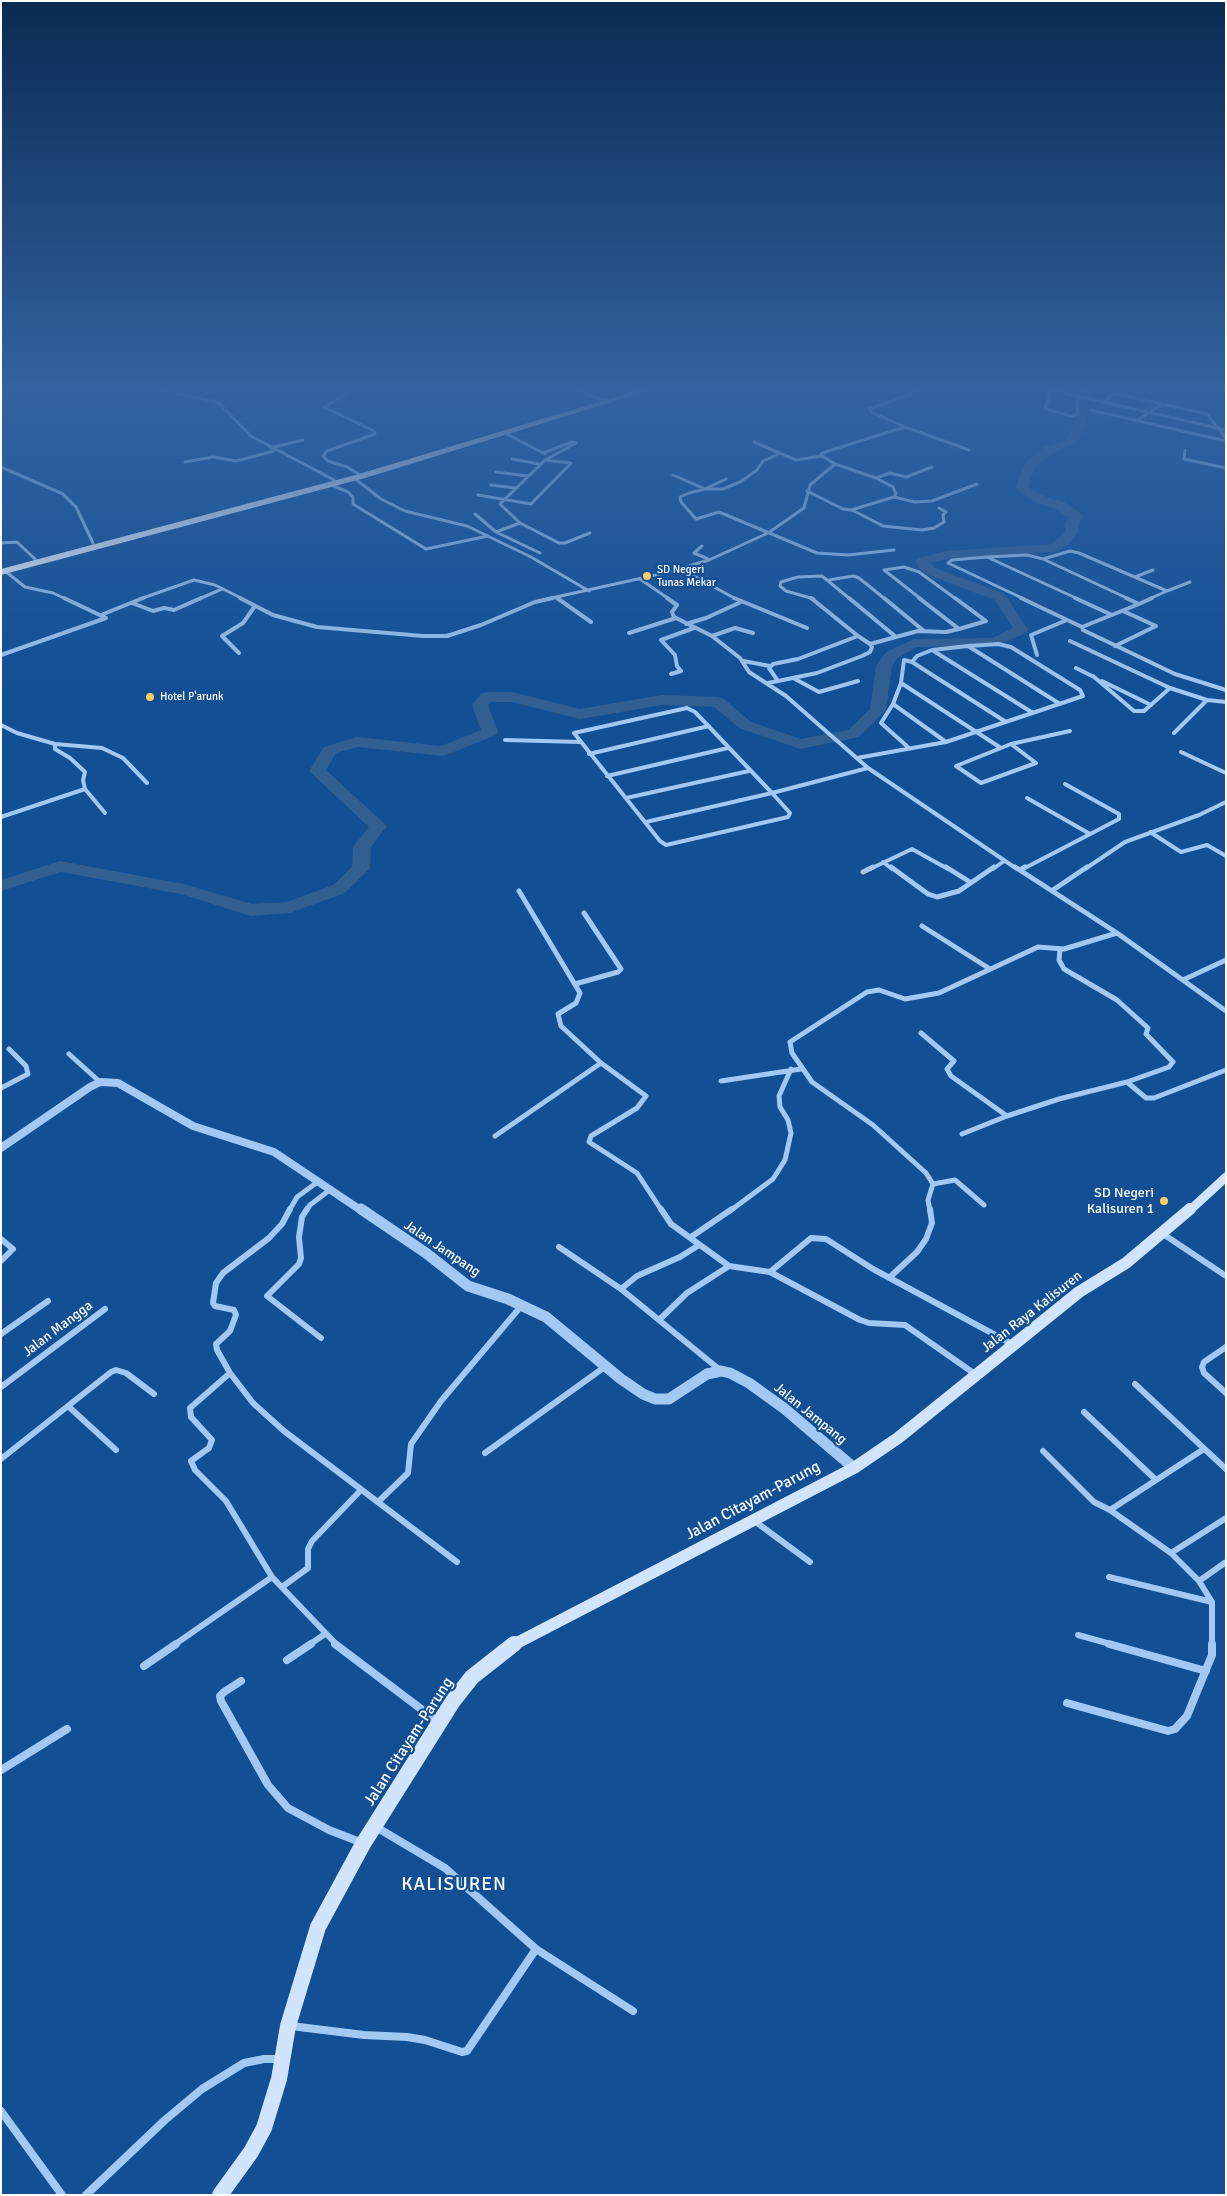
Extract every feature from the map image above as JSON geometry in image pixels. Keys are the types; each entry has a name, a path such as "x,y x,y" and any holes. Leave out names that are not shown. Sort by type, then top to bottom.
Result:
{"highway":[{"path":"2,570 307,488"},
{"path":"2,570 36,558 106,541"}],"main road":[{"name":"Jalan Raya Kalisuren","path":"854,1468 898,1438 1012,1344 1079,1292 1126,1263 1163,1234 1226,1177"},
{"name":"Jalan Citayam-Parung","path":"220,2195 251,2152 264,2128 279,2079 288,2026 318,1927 363,1844 453,1701 472,1677 514,1644 854,1468"}],"street":[{"path":"50,488 63,494 76,507 93,543"},
{"path":"342,488 353,497 353,504 426,549 488,536"},
{"path":"371,488 381,499 405,511 460,523 488,536 589,591"},
{"path":"515,488 501,506 520,524 562,543 590,533"},
{"path":"478,495 531,504 546,488"},
{"path":"724,488 715,491 705,489 680,497 683,506 696,518 718,512 809,550 827,555 894,550"},
{"path":"894,488 896,494 894,497"},
{"path":"852,510 894,497 915,502 932,501 965,488"},
{"path":"101,615 186,581 207,582 290,621 316,627 436,637 446,636 481,625 535,602 682,569 708,560 768,532 804,508 808,491 843,509 852,510 883,526 922,530 934,528 944,522 943,517 946,512 939,508"},
{"path":"475,514 496,532 540,553"},
{"path":"496,532 520,524"},
{"path":"1,544 17,542 36,558"},
{"path":"702,546 695,550 694,553 708,560"},
{"path":"1043,559 1074,551 1167,591"},
{"path":"1140,604 1043,559 1027,555 952,560 948,563 1082,627 1083,630 1115,646 1181,676 1226,690"},
{"path":"987,557 1112,615"},
{"path":"870,644 924,631 941,633 960,629 984,623 986,620 919,572 898,566 885,569 887,573 960,629"},
{"path":"682,569 741,602 807,628"},
{"path":"1,655 106,618 52,593 25,587 2,570"},
{"path":"1135,577 1153,570"},
{"path":"768,683 817,673 862,656 870,652 872,647 814,599 786,591 780,586 784,580 810,575 822,576 896,637"},
{"path":"829,580 853,576 858,578 924,631"},
{"path":"640,579 676,604 677,607 672,614 676,618 712,636 743,661 749,672 786,696 868,768 1004,861 1053,890 1185,979 1226,1011"},
{"path":"1082,627 1190,582"},
{"path":"132,603 153,611 164,608 174,610 222,588"},
{"path":"557,598 591,622"},
{"path":"685,624 706,618 741,602"},
{"path":"239,653 222,636 243,623 256,606"},
{"path":"1115,646 1156,626 1123,611"},
{"path":"629,633 676,618"},
{"path":"1037,656 1031,635 1067,620"},
{"path":"671,674 681,671 677,666 675,654 661,640 695,628"},
{"path":"712,636 735,628 753,633"},
{"path":"743,661 770,666 798,659 858,636"},
{"path":"1070,641 1170,688 1207,700 1226,702"},
{"path":"858,758 946,742 1083,696 1083,693 1011,647 998,644 932,650 917,656 912,662"},
{"path":"968,646 1060,704"},
{"path":"932,650 1033,713"},
{"path":"909,748 881,723 893,704 901,683 903,661 912,662 1006,722"},
{"path":"770,666 769,670 778,681"},
{"path":"1076,668 1151,705"},
{"path":"1093,676 1134,712 1144,711 1170,688"},
{"path":"795,678 819,692 858,681"},
{"path":"901,683 1001,748"},
{"path":"1174,733 1207,700"},
{"path":"893,704 946,742"},
{"path":"684,708 696,712 709,726 790,813 789,817 669,846 660,841 573,734 577,731 684,708"},
{"path":"1,725 17,733 55,744 102,748 123,758 147,783"},
{"path":"589,754 709,726"},
{"path":"1011,744 1036,764 981,783 956,766 1011,744 1070,731"},
{"path":"504,740 580,742"},
{"path":"55,744 55,749 70,758 85,772 82,780 85,789 105,813"},
{"path":"606,776 728,748"},
{"path":"1181,752 1226,773"},
{"path":"646,822 772,793 868,768"},
{"path":"626,798 749,770"},
{"path":"1020,870 1116,821 1120,817 1119,814 1065,784"},
{"path":"1,818 85,789"},
{"path":"1027,798 1090,834"},
{"path":"1053,890 1125,842 1199,815 1226,802"},
{"path":"1150,832 1181,852 1207,845 1226,856"},
{"path":"863,872 908,849 916,850 970,882"},
{"path":"883,862 931,896 951,894 1004,861"},
{"path":"518,890 580,993 580,998 576,1003 560,1011 558,1020 569,1034 601,1063 641,1091 646,1098 637,1108 592,1136 589,1141 637,1173 671,1224 729,1266 770,1272 860,1320 870,1323 905,1324 976,1375"},
{"path":"575,984 618,972 622,969 584,913"},
{"path":"922,926 990,969"},
{"path":"890,1277 917,1252 926,1239 932,1223 928,1200 933,1184 926,1173 873,1125 812,1082 801,1069 792,1053 790,1042 868,992 879,990 905,999 939,993 1038,947 1060,949 1117,933"},
{"path":"962,1134 1006,1116 1059,1099 1127,1082 1169,1067 1173,1062 1146,1034 1148,1028 1117,1000 1064,969 1059,960 1060,949"},
{"path":"1185,979 1226,960"},
{"path":"921,1033 954,1060 947,1069 951,1076 1006,1116"},
{"path":"1,1088 28,1074 26,1066 9,1050"},
{"path":"1,1148 80,1092 100,1082 69,1054"},
{"path":"496,1136 601,1063"},
{"path":"691,1237 759,1190 772,1179 784,1160 791,1133 788,1120 780,1107 779,1096 791,1069"},
{"path":"721,1081 801,1069"},
{"path":"1127,1082 1146,1098 1154,1098 1226,1070"},
{"name":"Jalan Jampang","path":"100,1082 118,1083 177,1119 199,1129 274,1152 332,1189 399,1237 426,1253 468,1286 522,1304 546,1316 632,1387 661,1400 675,1396 707,1374 721,1371 749,1383 785,1409 854,1468"},
{"path":"933,1184 951,1179 955,1180 984,1204"},
{"path":"319,1181 297,1197 282,1224 273,1235 223,1273 216,1283 213,1302 215,1306 236,1312 230,1330 216,1344 217,1350 230,1373 253,1403 284,1431 457,1562"},
{"path":"321,1338 267,1296 299,1264 302,1258 299,1237 302,1216 310,1205 332,1189"},
{"path":"1163,1234 1226,1276"},
{"path":"770,1272 811,1238 826,1239 855,1258 1012,1344"},
{"path":"1,1239 13,1249 1,1261"},
{"path":"622,1289 638,1276 680,1257 699,1245"},
{"path":"560,1247 622,1289 721,1371"},
{"path":"659,1320 688,1293 729,1266"},
{"path":"1,1334 48,1301"},
{"path":"378,1502 408,1473 411,1444 441,1401 522,1304"},
{"name":"Jalan Mangga","path":"1,1387 105,1309"},
{"path":"1226,1347 1204,1362 1202,1366 1204,1373 1226,1393"},
{"path":"485,1453 606,1366"},
{"path":"1,1458 68,1406 100,1378 116,1370 126,1373 154,1394"},
{"path":"230,1373 190,1408 191,1417 212,1440 209,1448 194,1458 192,1463 199,1476 232,1509 272,1577 324,1634 345,1653 440,1723"},
{"path":"1135,1384 1226,1469"},
{"path":"68,1406 116,1450"},
{"path":"1084,1412 1155,1479"},
{"path":"1110,1510 1204,1448"},
{"path":"1043,1451 1094,1502 1110,1510 1171,1553 1199,1581 1212,1602 1212,1655 1187,1716 1172,1730 1067,1703"},
{"path":"282,1587 308,1568 308,1549 312,1541 361,1490"},
{"path":"1171,1553 1226,1518"},
{"path":"753,1520 810,1562"},
{"path":"1199,1581 1226,1562"},
{"path":"144,1666 272,1577"},
{"path":"1109,1577 1212,1602"},
{"path":"287,1660 324,1634"},
{"path":"1078,1635 1206,1671"},
{"path":"241,1681 224,1692 220,1696 221,1701 268,1785 288,1808 330,1830 363,1844"},
{"path":"1,1770 67,1729"},
{"path":"375,1827 445,1868 536,1949 633,2011"},
{"path":"288,2026 364,2035 407,2037 425,2040 462,2052 467,2051 536,1949"},
{"path":"86,2195 165,2120 202,2089 244,2063 264,2059 282,2059"},
{"path":"1,2111 62,2195"}],"waterway":[{"path":"1,886 60,866 184,889 251,910 290,907 339,889 361,868 362,847 378,826 317,771 330,750 357,742 443,751 490,732 480,705 487,697 512,697 580,714 662,700 718,702 745,725 800,744 853,734 878,710 884,666 891,655 914,643 996,642 1021,630 1000,597 933,572 924,565 923,561 946,555 1054,548 1064,541 1072,531 1072,523 1077,517 1059,505 1041,500 1022,488"}],"place":[{"name":"SD Negeri Tunas Mekar","path":"647,576"},
{"name":"Hotel P'arunk","path":"150,697"},
{"name":"SD Negeri Kalisuren 1","path":"1164,1201"}],"district":[{"name":"KALISUREN","path":"454,1885"}]}
